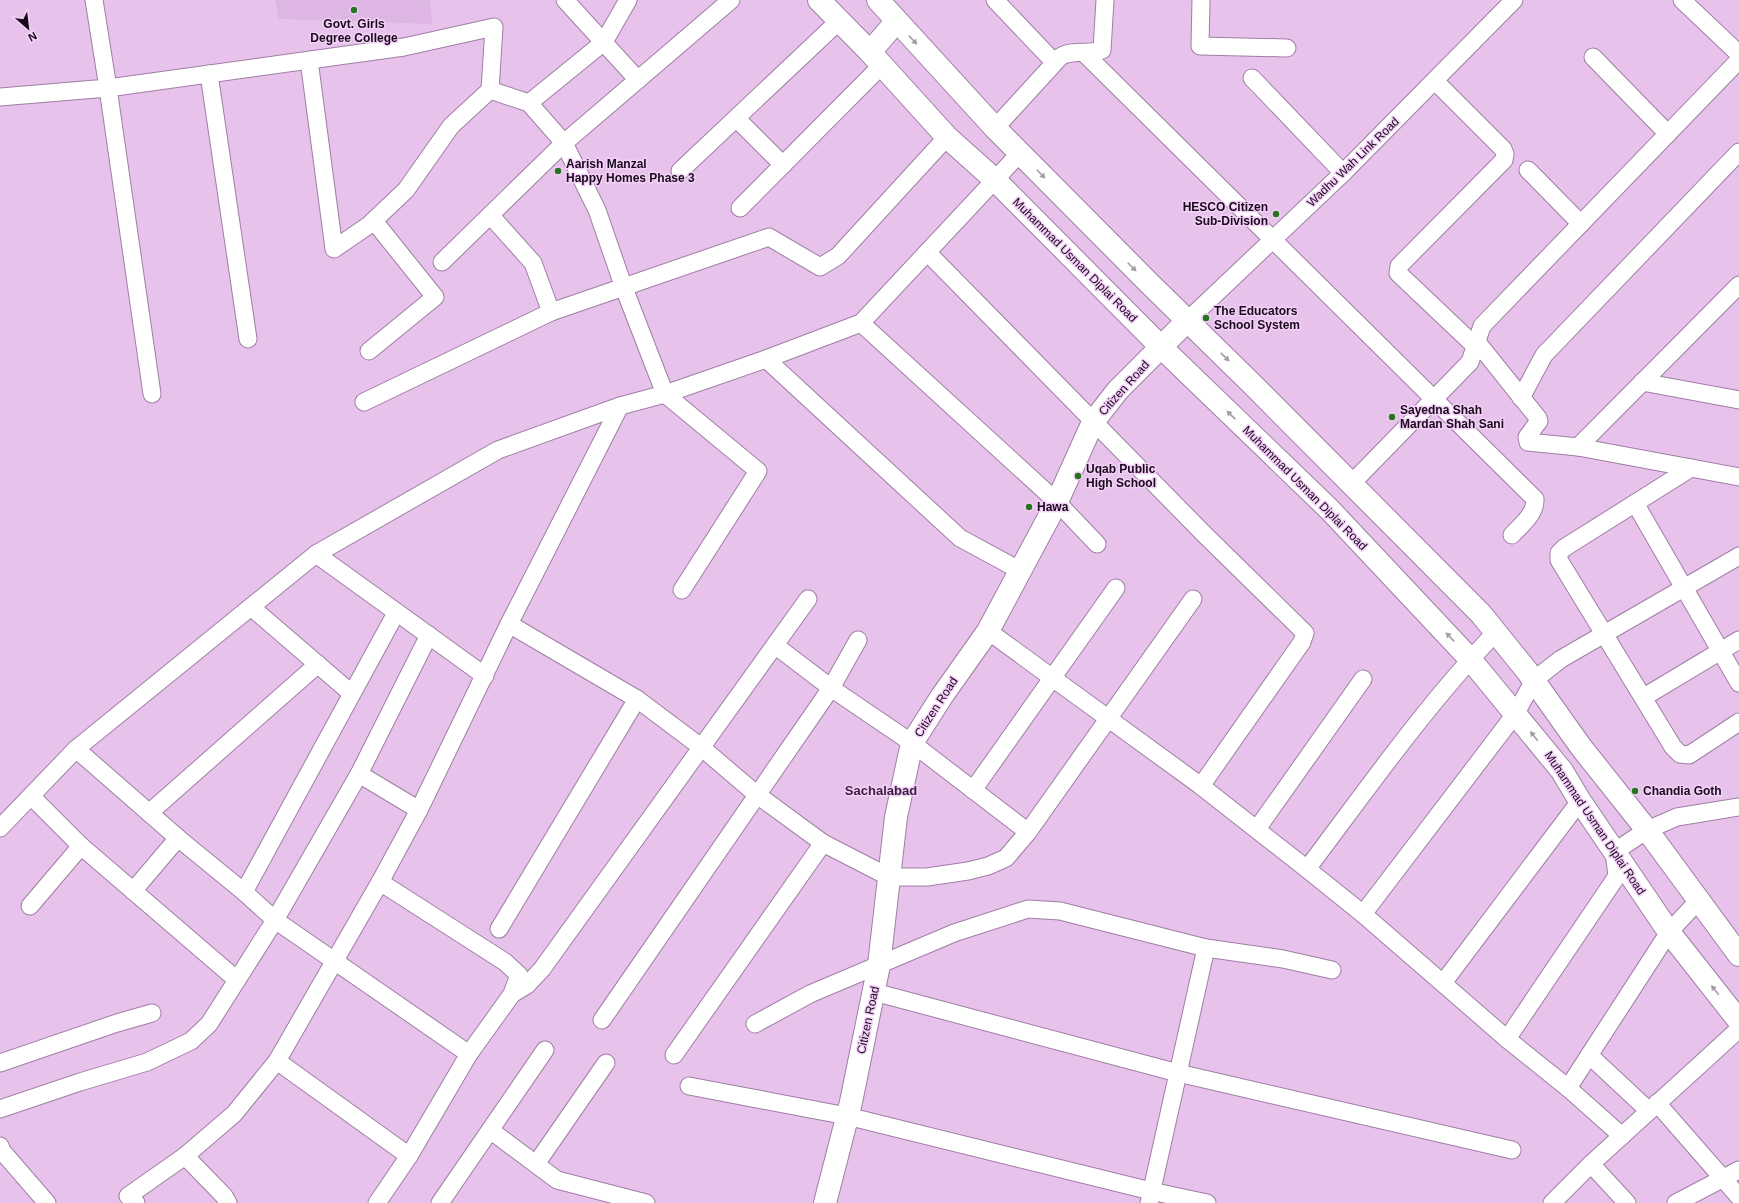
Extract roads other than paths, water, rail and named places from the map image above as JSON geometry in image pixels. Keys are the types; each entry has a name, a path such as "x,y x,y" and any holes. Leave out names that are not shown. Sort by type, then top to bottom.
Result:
{"street":[{"path":"94,0 152,394"},
{"path":"565,0 638,80"},
{"path":"529,103 604,42 628,0"},
{"path":"442,262 564,143 731,0"},
{"name":"Muhammad Usman Diplai Road","path":"820,0 948,137 995,180 1161,347 1330,510 1470,659 1516,713 1562,771 1580,801 1669,932 1739,1021"},
{"path":"878,0 896,22 995,128 1352,483 1481,614 1534,680 1581,747 1647,830 1739,955"},
{"path":"995,0 1054,62"},
{"path":"995,128 1054,62 1064,54 1096,52 1102,50 1105,0"},
{"path":"1201,0 1200,46 1287,48"},
{"name":"Wadhu Wah Link Road","path":"1187,320 1343,174 1514,0"},
{"path":"1682,0 1739,54"},
{"path":"680,172 839,21"},
{"path":"740,208 783,165 876,59 896,22"},
{"path":"0,97 108,88 309,60 404,46 494,27 490,90 452,126 406,190 374,221 334,249 309,60"},
{"path":"1084,53 1535,499 1536,506 1530,516 1512,535"},
{"path":"1593,57 1668,134"},
{"path":"1352,483 1470,362 1482,326 1739,60"},
{"path":"209,74 248,339"},
{"path":"1252,78 1343,174"},
{"path":"1435,81 1503,149 1505,154 1504,160 1399,266 1398,274 1476,344 1538,418 1539,421 1527,437 1528,442 1578,447 1739,477"},
{"path":"490,90 529,103 564,143 597,210 624,288 665,394 758,471 682,590"},
{"path":"737,119 783,165"},
{"path":"364,402 551,312 769,237 820,267 838,256 948,137"},
{"path":"1521,398 1544,355 1739,152"},
{"path":"0,828 76,749 316,554 498,450 620,406 665,394 766,359 861,323 1020,153"},
{"path":"1528,170 1581,224"},
{"path":"490,215 533,263 551,312"},
{"path":"369,351 435,297 374,221"},
{"path":"927,252 1305,633 1302,642 1201,786"},
{"path":"1578,447 1739,285"},
{"name":"Citizen Road","path":"825,1203 847,1116 874,992 879,965 896,817 912,743 942,696 988,631 1057,502 1094,422 1118,390 1187,320"},
{"path":"861,323 1057,502 1097,544"},
{"path":"766,359 960,538 1021,571"},
{"path":"1642,382 1739,400"},
{"path":"136,1203 128,1196 185,1156 234,1114 277,1061 380,882 419,810 509,624 620,406"},
{"path":"1691,468 1564,548 1559,554 1559,560 1603,634 1680,754 1689,754 1739,722"},
{"path":"1636,503 1683,588 1739,683"},
{"path":"316,554 485,676"},
{"path":"1363,914 1516,713 1534,680 1560,658 1739,556"},
{"path":"973,790 1116,588"},
{"path":"512,994 527,985 542,969 701,747 776,646 808,599"},
{"path":"509,624 637,699 701,747 756,794 823,844 889,877 927,877 968,871 988,866 1006,858 1028,832 1193,599"},
{"path":"251,607 351,693"},
{"path":"244,892 351,693 396,613"},
{"path":"988,631 1201,786 1308,869 1363,914 1507,1039 1568,1088 1622,1136"},
{"path":"1308,869 1418,721 1470,659 1496,632"},
{"path":"0,1109 80,1082 147,1062 191,1041 209,1024 275,920 359,774 429,635"},
{"path":"602,1020 756,794 831,688 858,640"},
{"path":"1644,697 1739,640"},
{"path":"776,646 831,688 912,743 1028,832"},
{"path":"149,813 318,664"},
{"path":"1257,830 1363,679"},
{"path":"499,929 637,699"},
{"path":"76,749 275,920 334,963 469,1054"},
{"path":"359,774 419,810"},
{"path":"31,796 81,846 237,980"},
{"path":"1442,983 1580,801"},
{"path":"1507,1039 1617,876 1614,852 1647,830 1677,817 1739,807"},
{"path":"133,891 178,838"},
{"path":"674,1055 823,844"},
{"path":"30,906 81,846"},
{"path":"377,1203 409,1156 469,1054 512,994 520,975 505,962 380,882"},
{"path":"1568,1088 1669,932 1698,901"},
{"path":"755,1024 810,994 954,933 1028,909 1060,911 1206,948 1283,959 1332,970"},
{"path":"1150,1197 1206,948"},
{"path":"874,992 1178,1073 1512,1150"},
{"path":"0,1063 117,1023 152,1013"},
{"path":"1552,1203 1653,1107 1739,1029"},
{"path":"440,1203 544,1050"},
{"path":"1589,1055 1653,1107 1739,1197"},
{"path":"277,1061 409,1156"},
{"path":"536,1164 606,1063"},
{"path":"689,1086 847,1116 1150,1197 1206,1203"},
{"path":"490,1130 558,1180 646,1203"},
{"path":"0,1146 2,1151 47,1203"},
{"path":"185,1156 224,1196 228,1203"},
{"path":"1592,1164 1627,1203"},
{"path":"1676,1203 1739,1170"}],"place":[{"name":"Govt. Girls Degree College","path":"354,10"},
{"name":"Aarish Manzal Happy Homes Phase 3","path":"558,171"},
{"name":"HESCO Citizen Sub-Division","path":"1276,214"},
{"name":"The Educators School System","path":"1206,318"},
{"name":"Sayedna Shah Mardan Shah Sani","path":"1392,417"},
{"name":"Uqab Public High School","path":"1078,476"},
{"name":"Hawa","path":"1029,507"},
{"name":"Chandia Goth","path":"1635,791"}],"district":[{"name":"Sachalabad","path":"881,790"}]}
